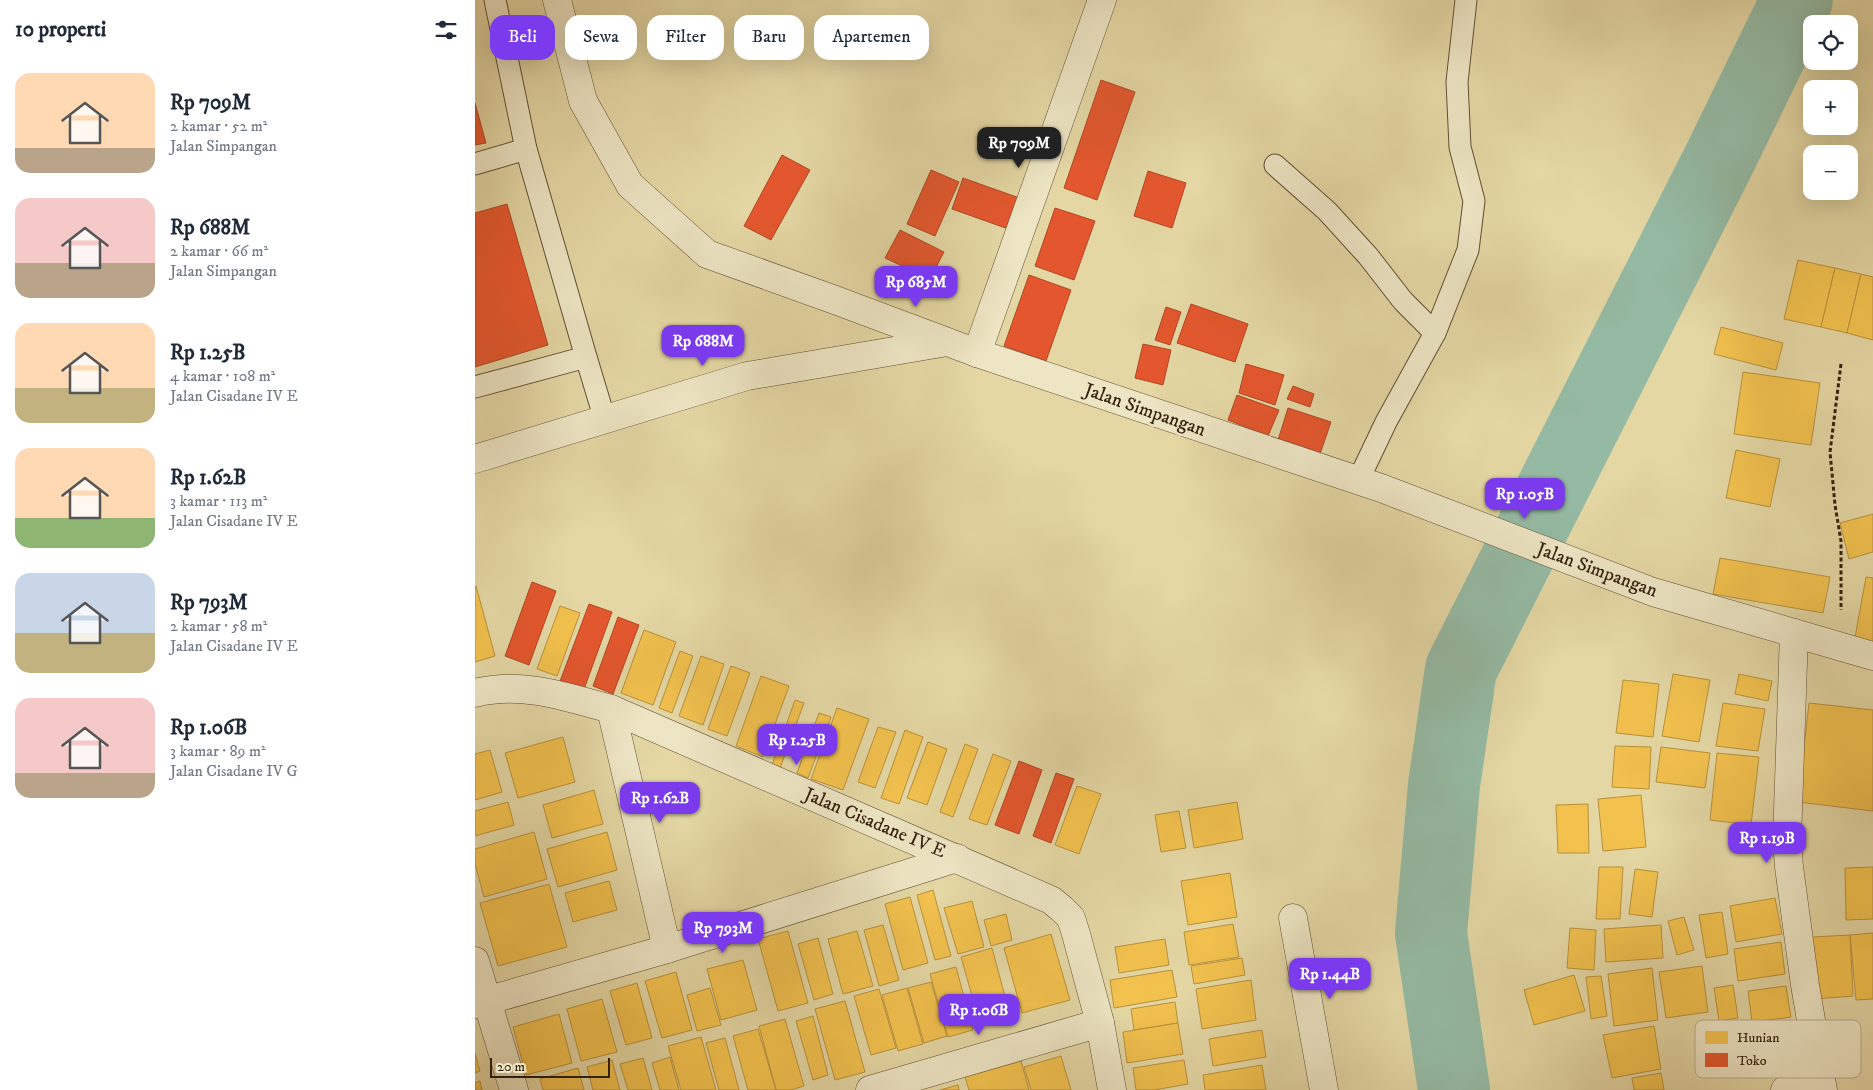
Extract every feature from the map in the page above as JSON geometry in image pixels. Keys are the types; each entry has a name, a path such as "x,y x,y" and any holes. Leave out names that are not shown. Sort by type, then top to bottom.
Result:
{"street":[{"name":"Jalan Simpangan","path":"557,0 583,101 629,185 707,254 977,353 1370,484 1653,592 1873,656"},
{"path":"977,353 1102,0"},
{"path":"475,459 747,376 947,342"},
{"path":"1794,632 1788,821 1789,867 1811,1020"},
{"name":"Jalan Cisadane IV E","path":"475,693 504,688 535,689 611,709 1051,900 1071,918 1100,1023 1112,1090"},
{"path":"611,709 667,949"},
{"path":"481,1003 667,949 957,858"},
{"path":"1293,918 1324,1090"},
{"path":"475,961 481,1003 514,1090"},
{"path":"870,1090 1100,1023"},
{"path":"1785,1090 1822,1084"}],"lane":[{"path":"495,0 526,149 605,420"},
{"path":"1370,484 1386,422 1435,333 1468,250 1474,201 1460,147 1457,82 1466,0"},
{"path":"475,164 526,149"},
{"path":"1275,166 1327,211 1368,256 1403,301 1435,333"},
{"path":"475,387 586,357"}],"path":[{"path":"1838,645 1842,594 1841,541 1835,505 1830,452 1841,364"}],"building: Hunian":[{"path":"1798,260 1835,268 1821,327 1784,319"},
{"path":"1835,268 1861,274 1847,333 1821,327"},
{"path":"1861,274 1873,277 1873,340 1847,333"},
{"path":"1721,327 1783,343 1776,370 1714,354"},
{"path":"1743,372 1820,383 1811,445 1734,434"},
{"path":"1736,450 1780,459 1770,507 1726,498"},
{"path":"1873,514 1873,552 1849,559 1840,523"},
{"path":"1720,558 1830,577 1823,613 1713,594"},
{"path":"1866,577 1873,578 1873,647 1854,643"},
{"path":"475,587 495,656 475,662"},
{"path":"560,606 580,613 557,676 537,669"},
{"path":"644,630 676,642 653,705 621,693"},
{"path":"680,651 693,656 672,713 659,708"},
{"path":"701,656 724,664 703,725 679,716"},
{"path":"731,666 750,673 727,736 708,729"},
{"path":"1673,674 1710,680 1699,742 1662,736"},
{"path":"1739,674 1772,681 1768,701 1735,694"},
{"path":"761,676 789,686 763,757 736,746"},
{"path":"1623,680 1659,684 1653,737 1616,733"},
{"path":"795,700 804,703 780,768 772,765"},
{"path":"1723,703 1765,709 1758,751 1716,746"},
{"path":"1809,703 1873,710 1873,811 1798,802"},
{"path":"837,708 869,719 843,790 811,779"},
{"path":"819,713 831,717 808,778 797,773"},
{"path":"878,727 896,732 875,788 858,782"},
{"path":"905,730 923,737 899,804 881,798"},
{"path":"563,737 575,782 518,798 505,753"},
{"path":"928,742 947,749 927,805 907,798"},
{"path":"965,744 978,749 953,817 940,812"},
{"path":"1615,746 1651,747 1649,789 1612,787"},
{"path":"1661,747 1710,753 1705,788 1656,782"},
{"path":"490,750 502,792 475,800 475,754"},
{"path":"1717,753 1759,757 1751,825 1710,820"},
{"path":"993,754 1011,761 987,825 969,819"},
{"path":"1077,786 1101,794 1079,854 1055,845"},
{"path":"594,790 603,824 552,838 543,805"},
{"path":"1641,795 1646,847 1603,851 1598,799"},
{"path":"508,802 514,825 475,836 475,811"},
{"path":"1237,802 1243,839 1194,848 1188,810"},
{"path":"1588,804 1589,853 1558,853 1556,805"},
{"path":"1179,811 1186,848 1161,852 1155,815"},
{"path":"534,832 547,879 484,897 475,864 475,849"},
{"path":"607,832 617,870 558,887 547,849"},
{"path":"1599,867 1623,867 1620,919 1596,919"},
{"path":"1873,867 1873,919 1846,920 1845,868"},
{"path":"1635,869 1658,872 1652,917 1629,914"},
{"path":"1230,873 1237,917 1188,925 1181,881"},
{"path":"609,881 617,910 573,922 565,893"},
{"path":"549,884 567,947 498,966 480,903"},
{"path":"933,890 951,956 935,960 917,895"},
{"path":"910,897 928,963 903,970 885,904"},
{"path":"1775,898 1782,934 1736,942 1730,906"},
{"path":"972,901 984,947 958,954 944,908"},
{"path":"1722,912 1728,954 1706,958 1699,915"},
{"path":"1006,914 1012,940 991,946 984,920"},
{"path":"1684,917 1694,950 1677,955 1668,921"},
{"path":"1233,924 1239,957 1189,965 1184,932"},
{"path":"883,925 899,980 879,986 864,930"},
{"path":"1661,925 1663,958 1606,962 1604,929"},
{"path":"1570,928 1596,930 1594,970 1567,968"},
{"path":"788,931 808,1003 778,1011 758,939"},
{"path":"857,931 873,986 843,994 828,939"},
{"path":"1873,933 1873,999 1856,1000 1850,935"},
{"path":"1051,934 1070,1000 1022,1013 1004,948"},
{"path":"1850,935 1853,996 1815,999 1812,937"},
{"path":"818,938 833,994 814,1000 798,944"},
{"path":"1165,939 1169,965 1119,973 1115,947"},
{"path":"1781,942 1785,974 1738,981 1734,949"},
{"path":"992,948 1010,1015 980,1024 961,957"},
{"path":"1242,958 1245,975 1194,984 1191,966"},
{"path":"743,960 757,1010 721,1020 707,969"},
{"path":"1702,966 1708,1012 1666,1018 1659,972"},
{"path":"956,967 973,1030 948,1037 930,974"},
{"path":"1652,968 1658,1020 1614,1026 1608,974"},
{"path":"1172,970 1177,997 1114,1008 1110,980"},
{"path":"676,972 692,1030 662,1038 645,981"},
{"path":"1574,975 1585,1011 1534,1025 1524,990"},
{"path":"1601,976 1607,1016 1591,1019 1586,977"},
{"path":"1251,980 1256,1020 1202,1029 1196,989"},
{"path":"931,982 947,1036 924,1043 908,988"},
{"path":"637,983 652,1038 626,1045 610,991"},
{"path":"1733,985 1738,1018 1719,1020 1714,988"},
{"path":"1786,986 1791,1017 1752,1020 1748,991"},
{"path":"710,988 721,1025 697,1031 687,995"},
{"path":"907,988 923,1044 898,1051 882,995"},
{"path":"879,989 896,1048 871,1055 854,996"},
{"path":"602,999 617,1052 581,1061 567,1009"},
{"path":"845,1001 865,1072 835,1080 815,1009"},
{"path":"1175,1002 1178,1023 1134,1030 1131,1009"},
{"path":"559,1014 572,1063 526,1075 513,1027"},
{"path":"813,1016 828,1075 813,1080 796,1021"},
{"path":"785,1019 804,1086 791,1090 776,1090 759,1026"},
{"path":"1178,1023 1183,1054 1127,1063 1123,1032"},
{"path":"1654,1026 1661,1069 1612,1078 1603,1035"},
{"path":"758,1029 776,1090 748,1090 733,1036"},
{"path":"1262,1030 1266,1057 1213,1066 1209,1039"},
{"path":"701,1037 716,1090 681,1090 668,1046"},
{"path":"725,1038 739,1090 719,1090 706,1043"},
{"path":"475,1053 480,1071 475,1073"},
{"path":"1061,1056 1071,1090 1031,1090 1024,1067"},
{"path":"670,1057 679,1090 660,1090 652,1063"},
{"path":"643,1058 652,1090 628,1090 620,1064"},
{"path":"612,1060 620,1090 593,1090 587,1067"},
{"path":"1184,1060 1188,1084 1154,1090 1136,1090 1133,1068"},
{"path":"1021,1061 1029,1090 969,1090 965,1077"},
{"path":"1262,1065 1266,1090 1205,1090 1203,1075"},
{"path":"578,1068 584,1090 543,1090 540,1079"},
{"path":"1661,1073 1664,1090 1634,1090 1632,1078"},
{"path":"480,1081 482,1090 475,1090 475,1083"},
{"path":"958,1085 959,1090 940,1090"}],"building: Toko":[{"path":"1101,80 1135,92 1097,200 1064,188"},
{"path":"475,103 486,143 475,145"},
{"path":"782,155 810,170 771,240 744,226"},
{"path":"931,170 959,182 935,236 907,224"},
{"path":"1148,171 1186,183 1172,228 1134,216"},
{"path":"963,178 1025,200 1014,231 952,209"},
{"path":"507,204 548,345 475,367 475,213"},
{"path":"1055,208 1095,221 1074,280 1035,266"},
{"path":"900,230 944,252 930,279 885,258"},
{"path":"1029,275 1071,290 1046,361 1004,346"},
{"path":"1191,304 1248,324 1235,362 1177,343"},
{"path":"1166,307 1181,312 1170,345 1155,340"},
{"path":"1143,344 1171,350 1163,385 1135,378"},
{"path":"1246,364 1284,375 1275,405 1239,393"},
{"path":"1293,386 1314,394 1310,407 1287,399"},
{"path":"1237,395 1279,410 1268,436 1228,420"},
{"path":"1288,408 1331,422 1320,454 1278,440"},
{"path":"532,582 556,591 529,665 505,656"},
{"path":"589,604 612,612 583,692 559,684"},
{"path":"618,617 639,625 613,694 593,686"},
{"path":"1019,761 1042,770 1019,834 995,825"},
{"path":"1056,773 1074,779 1051,843 1033,836"}],"waterway":[{"path":"1454,1090 1431,933 1444,785 1461,669 1719,160 1797,0"}]}
